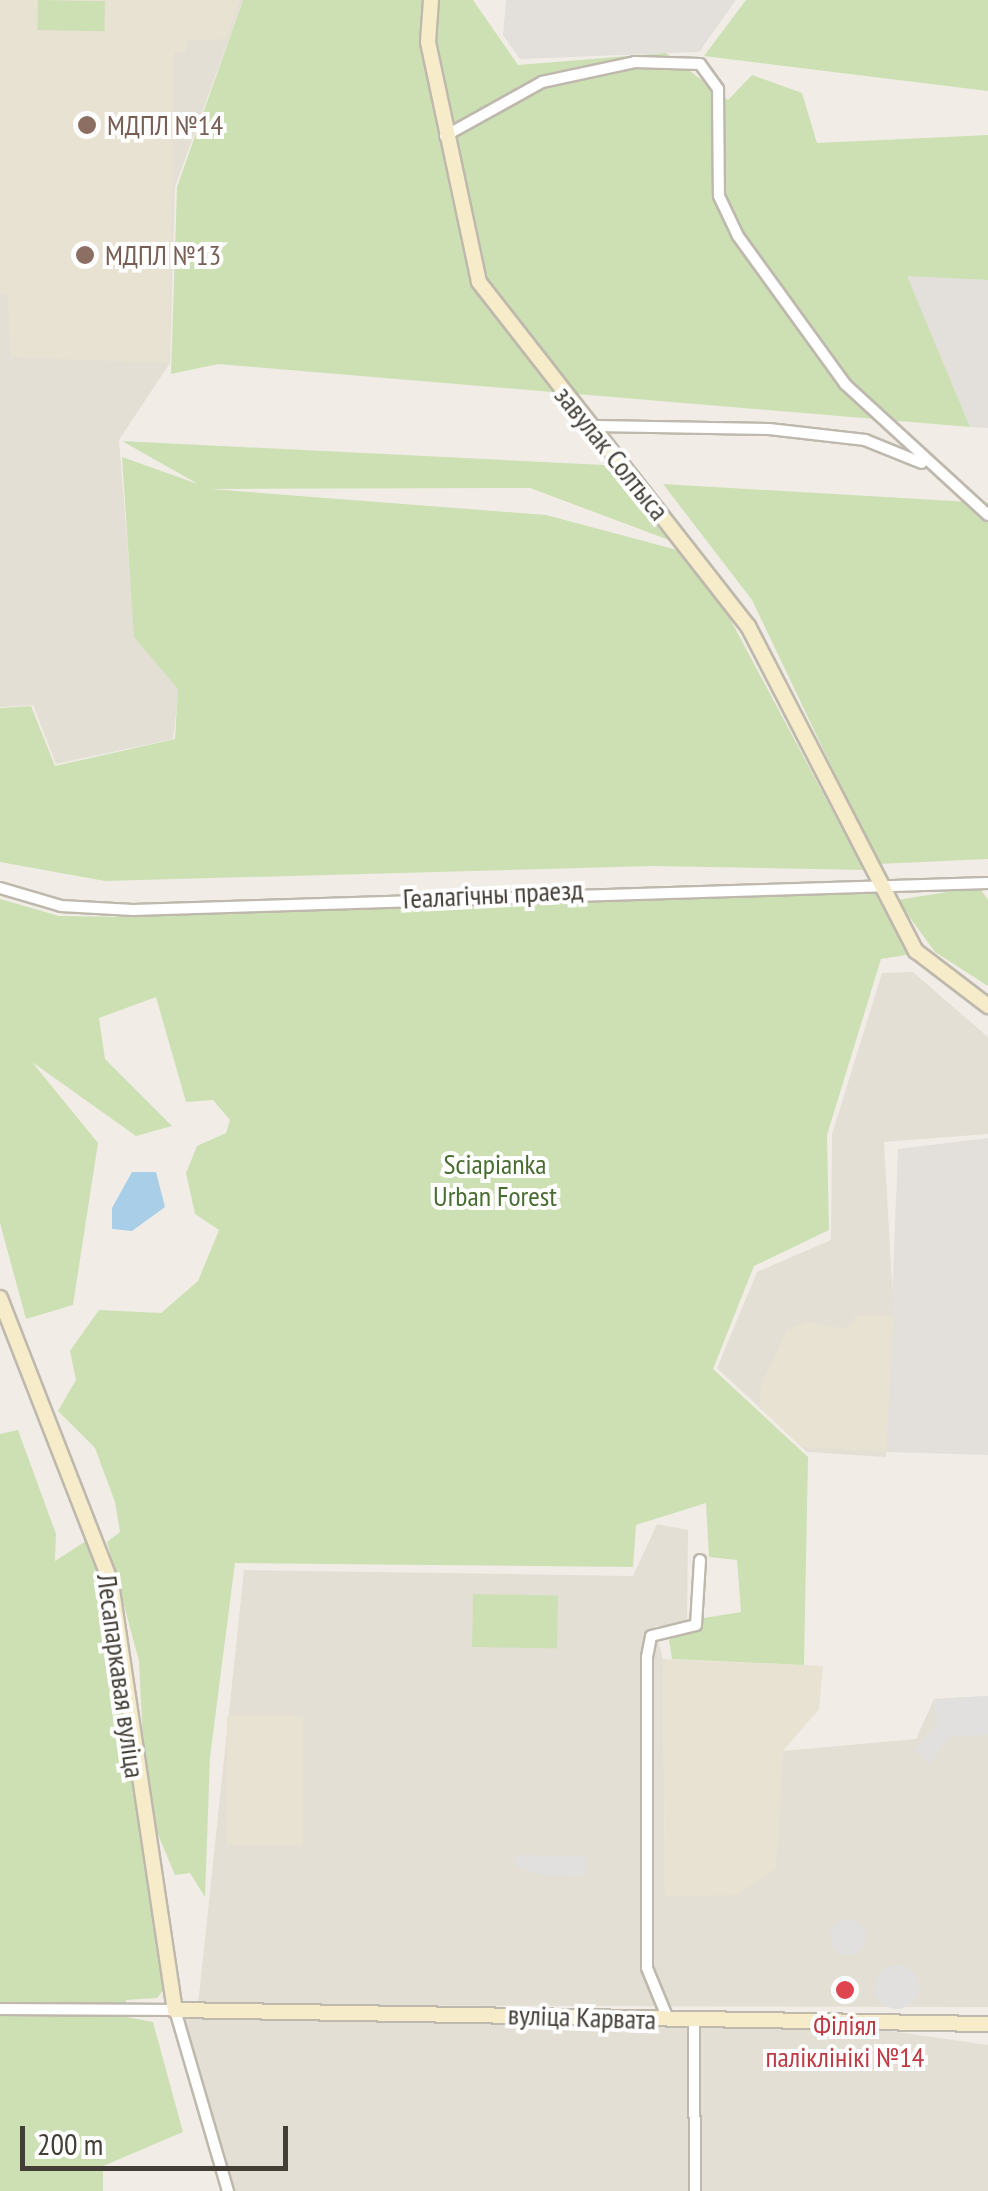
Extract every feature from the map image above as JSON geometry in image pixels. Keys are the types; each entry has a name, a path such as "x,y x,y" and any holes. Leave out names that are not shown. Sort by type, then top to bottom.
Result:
{"street":[{"name":"завулак Солтыса","path":"430,0 446,136 479,282 748,626 874,883 916,950 988,1006"},
{"path":"446,136 542,82 634,62 700,64 720,100 726,216 845,384 932,468 988,514"},
{"path":"595,426 865,440 932,468"},
{"name":"Геалагічны праезд","path":"0,888 61,906 133,910 874,883 988,883"},
{"name":"Лесапаркавая вуліца","path":"0,1298 111,1583 176,2010"},
{"path":"668,2019 646,1968 646,1657 651,1636 696,1625 700,1560"},
{"name":"вуліца Карвата","path":"0,2009 988,2024"},
{"path":"176,2010 228,2191"},
{"path":"694,2020 695,2191"}],"shaded area":[{"path":"0,0 243,0 175,187 170,363 119,440 135,636 179,690 173,739 56,764 33,705 0,707"},
{"path":"0,0 240,0 226,39 187,40 186,52 174,52 169,363 10,357 8,294 0,294"},
{"path":"506,0 736,0 699,52 520,59 503,35"},
{"path":"906,275 988,280 988,428 970,427"},
{"path":"913,972 988,1037 988,1134 884,1142 894,1316 886,1457 807,1452 717,1368 757,1272 831,1240 832,1134 882,973"},
{"path":"988,1138 988,1455 886,1452 898,1149"},
{"path":"856,1316 894,1316 886,1452 802,1447 760,1408 761,1386 787,1330 807,1322 847,1329"},
{"path":"657,1524 688,1530 687,1626 654,1626 663,1659 665,1895 777,1836 783,1751 916,1739 934,1699 988,1696 988,2007 198,2005 244,1570 633,1576"},
{"path":"663,1659 823,1666 819,1709 783,1751 776,1869 736,1895 665,1896"},
{"path":"988,1696 988,1735 948,1737 931,1764 915,1750 937,1724 934,1699"},
{"path":"227,1716 303,1716 303,1845 227,1845"},
{"path":"516,1855 585,1856 585,1876 542,1875 514,1866"},
{"path":"848,1919 861,1924 866,1937 861,1950 848,1955 835,1950 830,1937 835,1924"},
{"path":"897,1965 913,1971 919,1987 913,2003 897,2009 881,2003 875,1987 881,1971"},
{"path":"179,2017 855,2026 988,2045 988,2191 228,2191"}],"green space":[{"path":"38,0 105,1 104,31 37,30"},
{"path":"243,0 473,0 518,65 666,53 728,100 752,75 802,93 817,143 988,135 988,280 907,276 970,427 218,364 171,374 177,187"},
{"path":"746,0 988,0 988,91 704,56"},
{"path":"122,441 604,465 669,540 530,488 210,489 546,515 696,555 864,870 652,866 105,881 0,862 0,708 31,706 55,766 175,739 178,689 134,637 122,457 198,484"},
{"path":"663,484 988,503 988,859 878,864 752,600"},
{"path":"979,887 988,900 988,986 935,952 897,900"},
{"name":"Sciapianka Urban Forest","path":"881,891 924,952 881,959 827,1135 829,1230 754,1266 713,1369 808,1457 804,1665 672,1659 669,1640 704,1618 741,1612 737,1560 709,1557 706,1503 636,1525 633,1567 235,1563 210,1757 205,1897 190,1873 175,1875 146,1806 139,1661 107,1542 120,1532 115,1502 95,1448 58,1411 76,1380 70,1351 99,1310 161,1313 198,1281 219,1230 195,1214 186,1173 197,1146 226,1133 230,1120 213,1100 186,1102 156,997 99,1018 105,1059 172,1126 136,1136 32,1062 98,1143 73,1305 26,1319 0,1223 0,899 59,916 129,917"},
{"path":"18,1430 56,1534 55,1561 86,1541 106,1592 165,1988 157,1998 126,2000 126,2017 153,2022 183,2132 103,2166 103,2191 0,2191 0,1434"},
{"path":"473,1594 558,1595 557,1648 472,1647"}],"water":[{"path":"132,1172 156,1172 165,1207 132,1231 112,1229 112,1208"}],"place":[{"name":"МДПЛ №14","path":"87,125"},
{"name":"МДПЛ №13","path":"85,255"},
{"name":"Філіял паліклінікі №14","path":"845,1990"}]}
